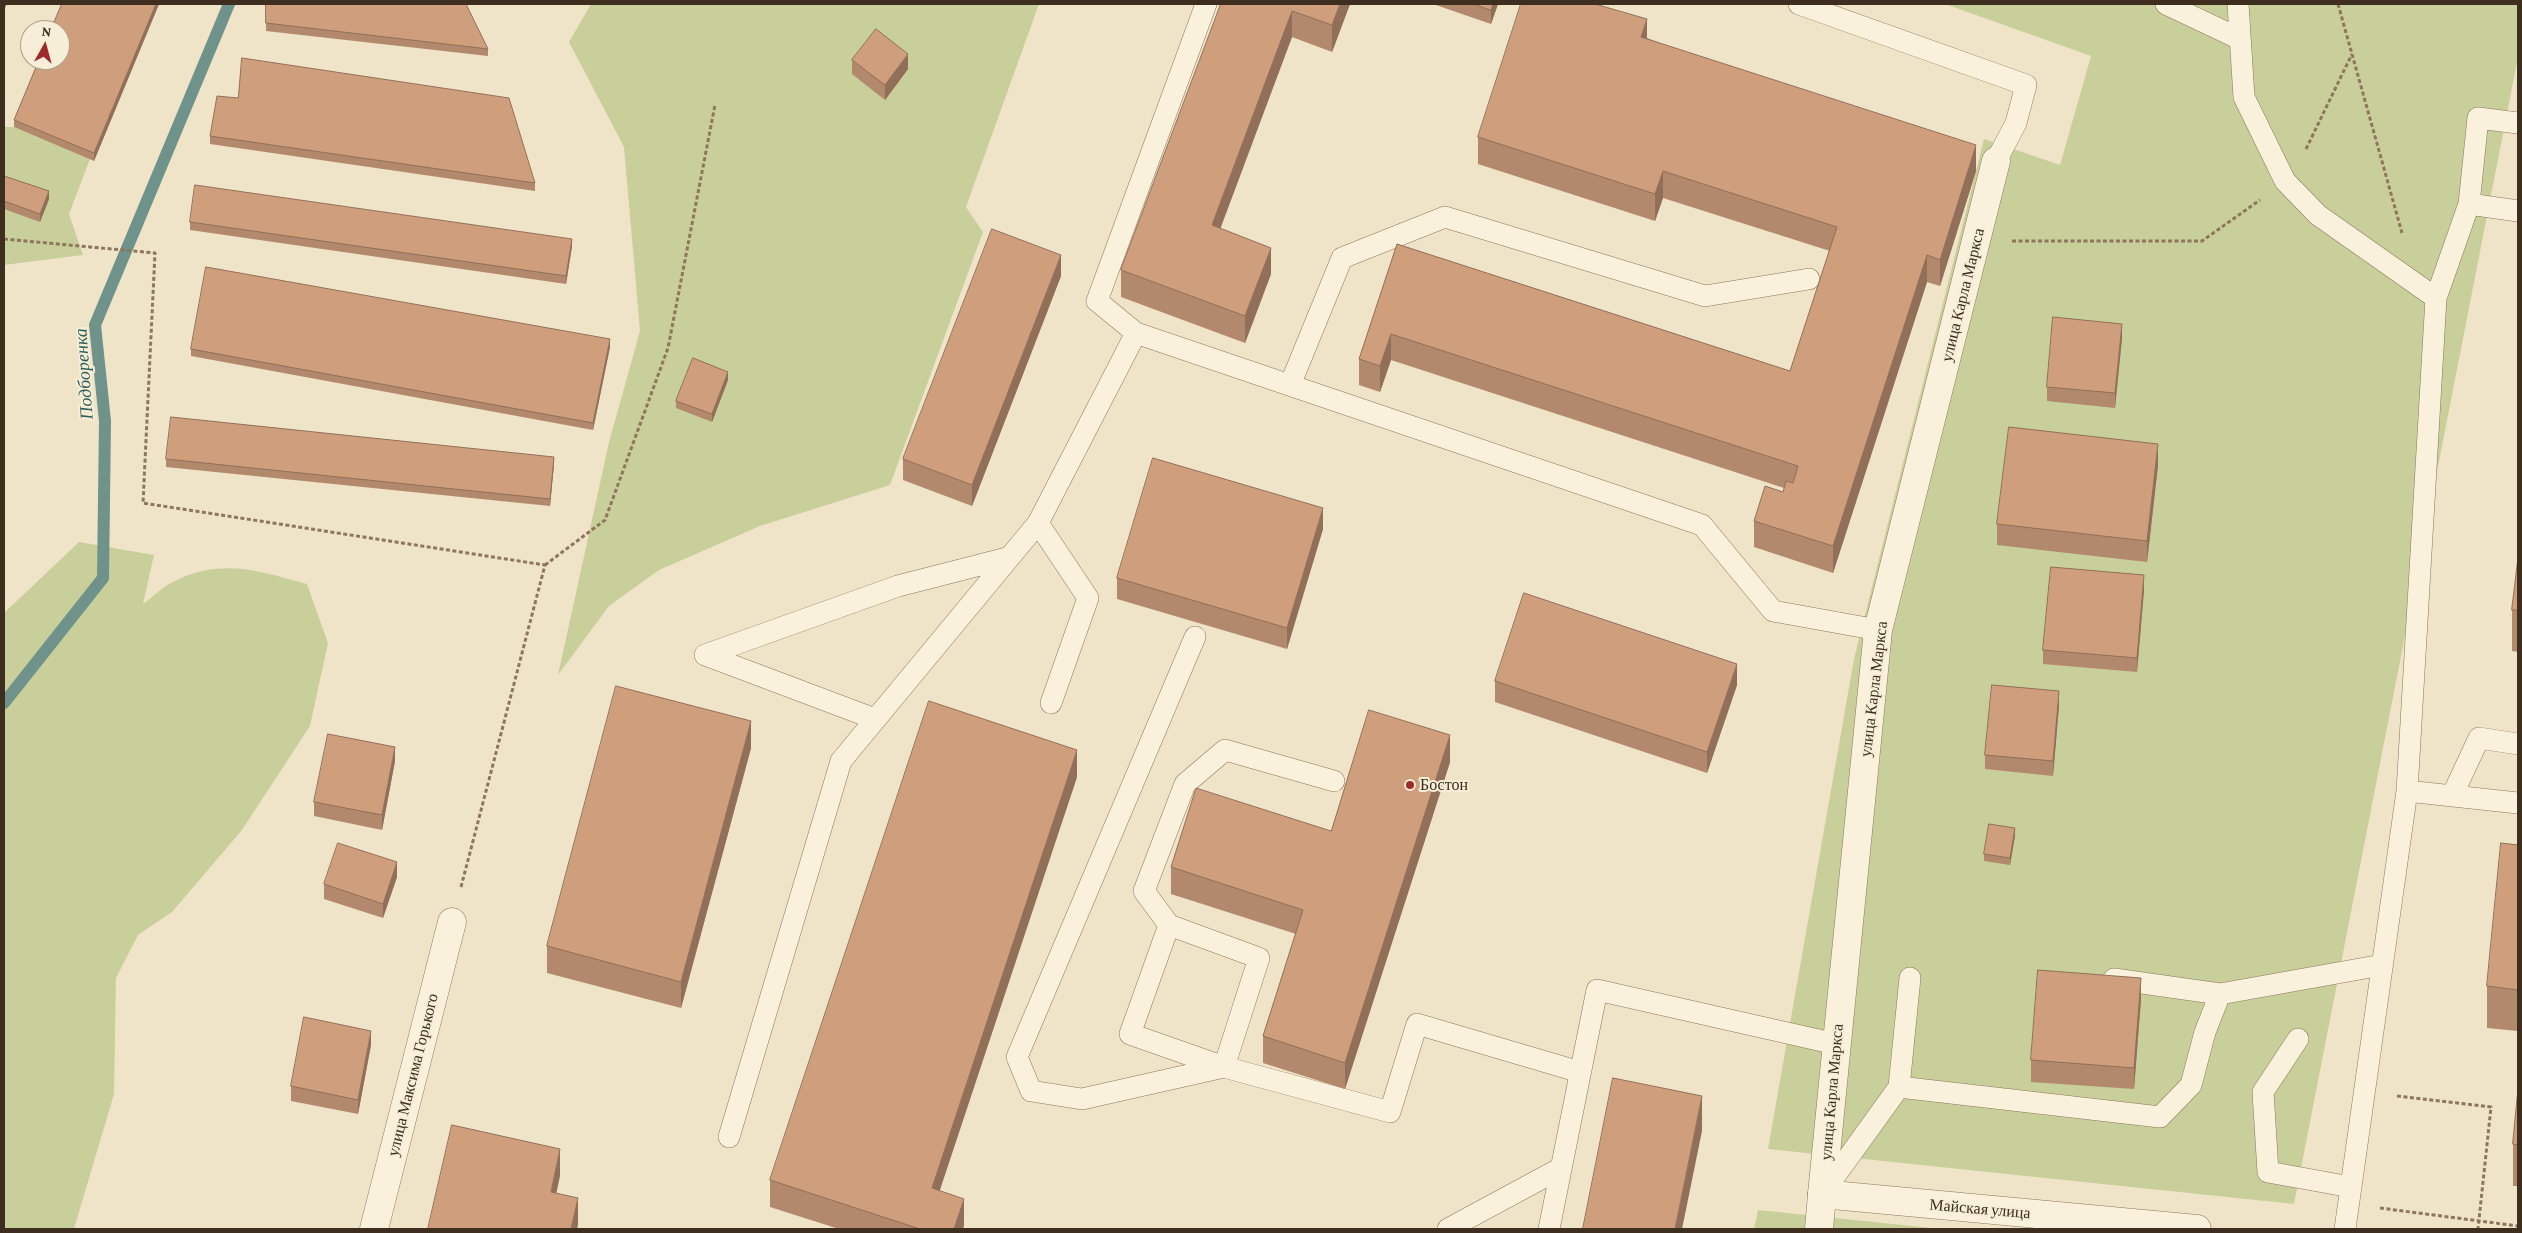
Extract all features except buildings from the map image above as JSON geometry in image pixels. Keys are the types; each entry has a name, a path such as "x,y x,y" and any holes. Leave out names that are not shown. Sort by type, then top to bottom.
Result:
{"street":[{"name":"улица Карла Маркса","path":"1819,1229 1878,630 1996,161"},
{"name":"улица Максима Горького","path":"374,1229 452,922"},
{"name":"Майская улица","path":"1822,1194 2197,1229"}],"lane":[{"path":"1206,4 1097,301 1136,333 1702,525 1773,611 1878,630"},
{"path":"1799,4 2026,85 2016,123 1996,161"},
{"path":"2166,4 2240,38"},
{"path":"2238,4 2244,97 2286,181 2318,215 2436,298"},
{"path":"2345,1229 2407,791 2436,298 2469,204 2478,118 2518,122"},
{"path":"2469,204 2518,211"},
{"path":"1290,385 1342,258 1445,217 1705,296 1809,280"},
{"path":"729,1137 841,761 1038,523 1136,333"},
{"path":"1038,523 1088,598 1051,703"},
{"path":"875,719 705,655 898,586 1008,558"},
{"path":"1195,637 1017,1057 1031,1091 1082,1098 1224,1066"},
{"path":"2452,796 2479,738 2518,744"},
{"path":"1224,1066 1259,958 1169,925 1144,891 1185,784 1225,750 1334,781"},
{"path":"2407,791 2518,803"},
{"path":"1169,925 1130,1034 1224,1066 1390,1112 1417,1024 1580,1072"},
{"path":"2100,977 2220,994 2382,965"},
{"path":"1822,1194 1899,1087 1910,978"},
{"path":"1549,1229 1597,990 1836,1044"},
{"path":"1899,1087 2160,1117 2191,1085 2205,1032 2220,994"},
{"path":"2298,1040 2263,1092 2268,1172 2350,1195"},
{"path":"1448,1229 1561,1168"}],"path":[{"path":"2338,4 2402,234"},
{"path":"1976,241 2202,242 2293,176 2352,54"},
{"path":"452,922 545,565 605,520 668,348 715,105"},
{"path":"4,239 155,253 143,503 545,565"},
{"path":"2364,1092 2491,1107 2478,1229"},
{"path":"2350,1195 2478,1223 2518,1226"}],"green space":[{"path":"591,4 1039,4 966,207 983,232 890,485 760,526 659,570 609,606 558,675 609,442 640,331 624,147 569,42"},
{"path":"1945,4 2518,4 2518,57 2294,1204 1768,1149 1854,659 1984,139 2060,165 2091,56"},
{"path":"4,127 14,127 90,159 69,214 83,255 4,265"},
{"path":"79,542 154,555 143,604 171,583 206,570 223,568 255,571 307,584 328,643 310,726 242,830 172,912 138,935 116,978 114,1094 74,1229 4,1229 4,613"},
{"path":"1758,1210 1941,1229 1754,1229"}],"waterway":[{"name":"Подборенка","path":"4,703 103,578 105,421 95,325 229,4"}],"place":[{"name":"Бостон","path":"1410,785"}]}
